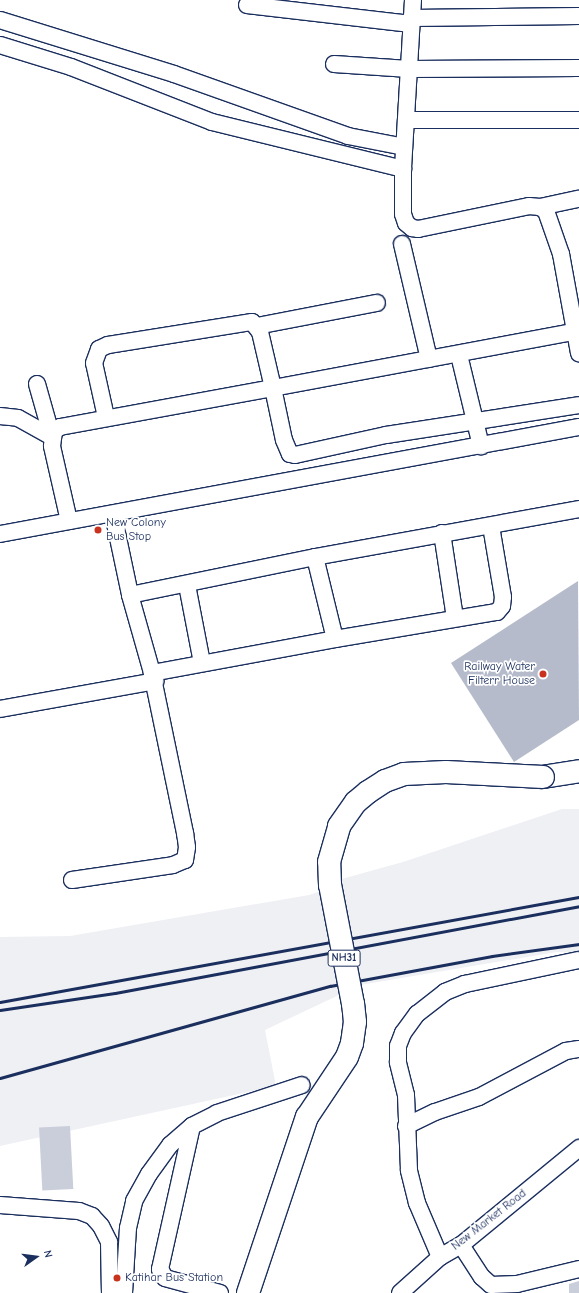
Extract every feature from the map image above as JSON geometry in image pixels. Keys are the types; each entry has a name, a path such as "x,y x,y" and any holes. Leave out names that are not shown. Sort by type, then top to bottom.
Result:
{"highway":[{"name":"NH31","path":"248,1293 307,1117 347,1057 352,1043 355,1022 353,1004 330,885 329,862 339,826 356,802 368,792 385,781 404,774 446,772 543,777 579,771"}],"street":[{"path":"413,0 403,169 403,214 406,223 412,228 529,206 540,207 579,198"},
{"path":"247,6 411,21 579,16"},
{"path":"0,20 174,74 348,136 404,148"},
{"path":"0,45 71,67 212,122 403,169"},
{"path":"334,64 409,69 579,68"},
{"path":"406,120 579,120"},
{"path":"540,207 546,211 554,228 577,332 579,353"},
{"path":"402,244 429,359"},
{"path":"106,417 94,363 99,349 108,345 245,322 257,326 377,303"},
{"path":"257,326 273,388 284,440 290,454 386,435 475,423 579,405"},
{"path":"52,437 54,431 60,427 106,417 429,359 459,355 577,332"},
{"path":"459,355 481,446"},
{"path":"37,384 52,437 68,521"},
{"path":"0,416 18,418 52,437"},
{"path":"0,534 579,427"},
{"path":"130,595 315,557 579,509"},
{"path":"72,880 173,865 185,860 188,847 154,677 130,595 113,514"},
{"path":"0,709 154,677 202,663 455,618 497,612 502,606 491,526"},
{"path":"442,533 455,618"},
{"path":"315,557 335,639"},
{"path":"187,584 202,663"},
{"path":"440,1257 412,1186 406,1126 406,1095 398,1062 398,1046 403,1033 417,1014 445,992 465,984 579,960"},
{"path":"406,1126 434,1112 479,1097 566,1051 579,1049"},
{"path":"124,1293 128,1228 134,1201 149,1174 170,1145 192,1126 217,1113 302,1085"},
{"path":"192,1126 161,1256 160,1268 165,1278 220,1293"},
{"name":"New Market Road","path":"400,1293 440,1257 461,1244 579,1148"},
{"path":"0,1205 79,1211 92,1216 101,1226 109,1242 110,1293"},
{"path":"461,1244 482,1277 491,1285 517,1284 579,1269"}],"shaded area":[{"path":"562,809 579,809 579,953 557,952 360,985 265,1030 276,1086 0,1146 0,937 70,936 309,895 339,885 338,880 403,862"}],"water":[{"path":"578,581 579,720 514,762 451,663"}],"building":[{"path":"70,1126 73,1189 42,1191 39,1128"},
{"path":"579,1281 579,1293 569,1293 569,1284"}],"railway":[{"path":"0,1002 579,897"},
{"path":"0,1010 115,993 579,906"},
{"path":"0,1078 330,986 492,956 579,944"}],"place":[{"name":"New Colony Bus Stop","path":"98,530"},
{"name":"Railway Water Filterr House","path":"543,674"},
{"name":"Katihar Bus Station","path":"117,1278"}]}
